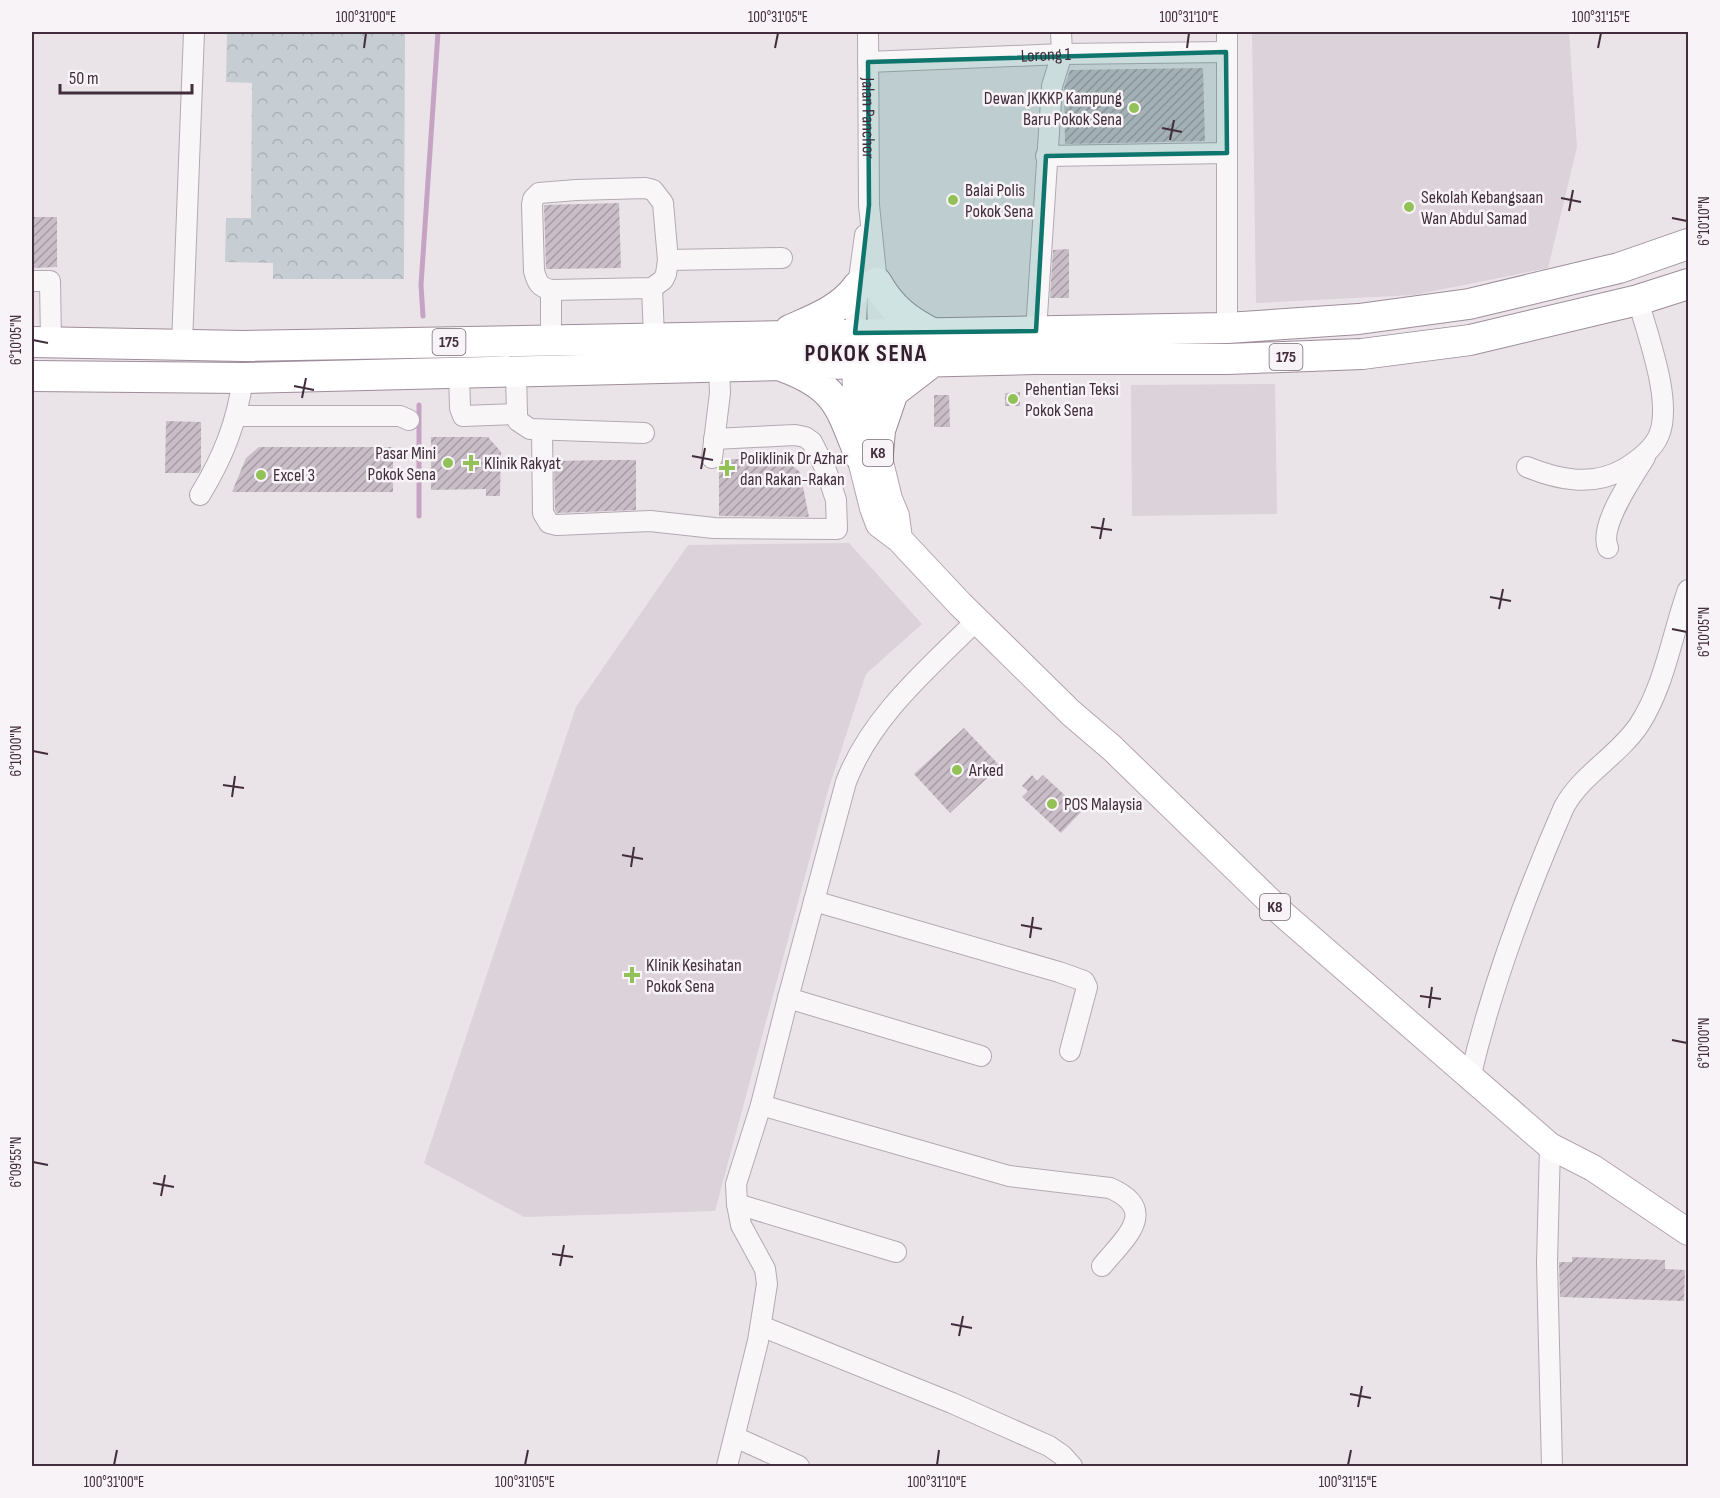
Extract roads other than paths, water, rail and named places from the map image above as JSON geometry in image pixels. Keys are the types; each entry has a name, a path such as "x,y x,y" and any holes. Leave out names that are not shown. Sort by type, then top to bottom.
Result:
{"highway":[{"name":"175","path":"32,376 243,378 865,364 933,348 1036,331 1227,328 1359,319 1469,304 1619,268 1689,244"},
{"path":"779,335 831,310 867,284 915,324 933,348 894,392 869,455"},
{"name":"175","path":"41,342 244,346 867,333 933,348 1228,359 1362,354 1470,340 1638,300 1689,284"},
{"path":"781,366 813,380 837,401 869,455"}],"main road":[{"name":"K8","path":"867,333 865,364 869,455 873,508 879,524 899,539 945,589 1284,915 1470,1078 1550,1146 1593,1168 1689,1232"}],"street":[{"path":"183,344 194,32"},
{"name":"Jalan Panchor","path":"867,333 868,32"},
{"path":"1036,331 1046,156 1052,86 1062,54 1061,32"},
{"path":"1227,32 1227,328"},
{"name":"Lorong 1","path":"868,62 1062,54 1226,52"},
{"path":"1046,156 1227,153"},
{"path":"645,188 653,190 663,203 668,260 663,280 652,288 551,290 541,287 534,271 533,199 538,193 588,189 645,188"},
{"path":"668,260 782,258"},
{"path":"32,281 50,281 41,342"},
{"path":"652,288 654,337"},
{"path":"551,290 551,340"},
{"path":"1608,548 1605,541 1611,520 1659,435 1662,417 1662,389 1638,300"},
{"path":"711,458 720,393 719,368"},
{"path":"516,372 518,421 524,426 542,431 644,433"},
{"path":"459,373 460,408 463,416 517,414"},
{"path":"200,495 221,457 237,416 243,378"},
{"path":"237,416 400,416 409,420"},
{"path":"542,431 543,513 549,523 557,525 650,521 714,528 837,529 836,500 826,470 812,442 795,435 714,439"},
{"path":"1527,467 1561,479 1610,477 1648,453"},
{"path":"1470,1078 1510,938 1564,807 1573,791 1606,762 1638,726 1651,703 1662,675 1689,590"},
{"path":"727,1467 761,1326 767,1284 765,1269 741,1225 736,1204 736,1184 761,1105 846,782 854,760 888,712 978,619"},
{"path":"814,901 1084,981 1087,987 1070,1051"},
{"path":"788,998 981,1056"},
{"path":"761,1105 1009,1176 1110,1188 1125,1194 1136,1211 1135,1225 1102,1266"},
{"path":"1550,1146 1547,1263 1552,1467"},
{"path":"736,1204 896,1252"},
{"path":"761,1326 952,1403 1049,1446 1062,1455 1072,1467"},
{"path":"735,1437 799,1467"}],"waterway":[{"path":"423,316 421,285 438,32"},
{"path":"419,405 419,516"}],"place":[{"name":"Dewan JKKKP Kampung Baru Pokok Sena","path":"1134,108"},
{"name":"Balai Polis Pokok Sena","path":"953,200"},
{"name":"Sekolah Kebangsaan Wan Abdul Samad","path":"1409,207"},
{"name":"Pehentian Teksi Pokok Sena","path":"1013,399"},
{"name":"Pasar Mini Pokok Sena","path":"448,463"},
{"name":"Klinik Rakyat","path":"471,463"},
{"name":"Poliklinik Dr Azhar dan Rakan-Rakan","path":"727,468"},
{"name":"Excel 3","path":"261,475"},
{"name":"Arked","path":"957,770"},
{"name":"POS Malaysia","path":"1052,804"},
{"name":"Klinik Kesihatan Pokok Sena","path":"632,975"}],"district":[{"name":"POKOK SENA","path":"866,353"}]}
